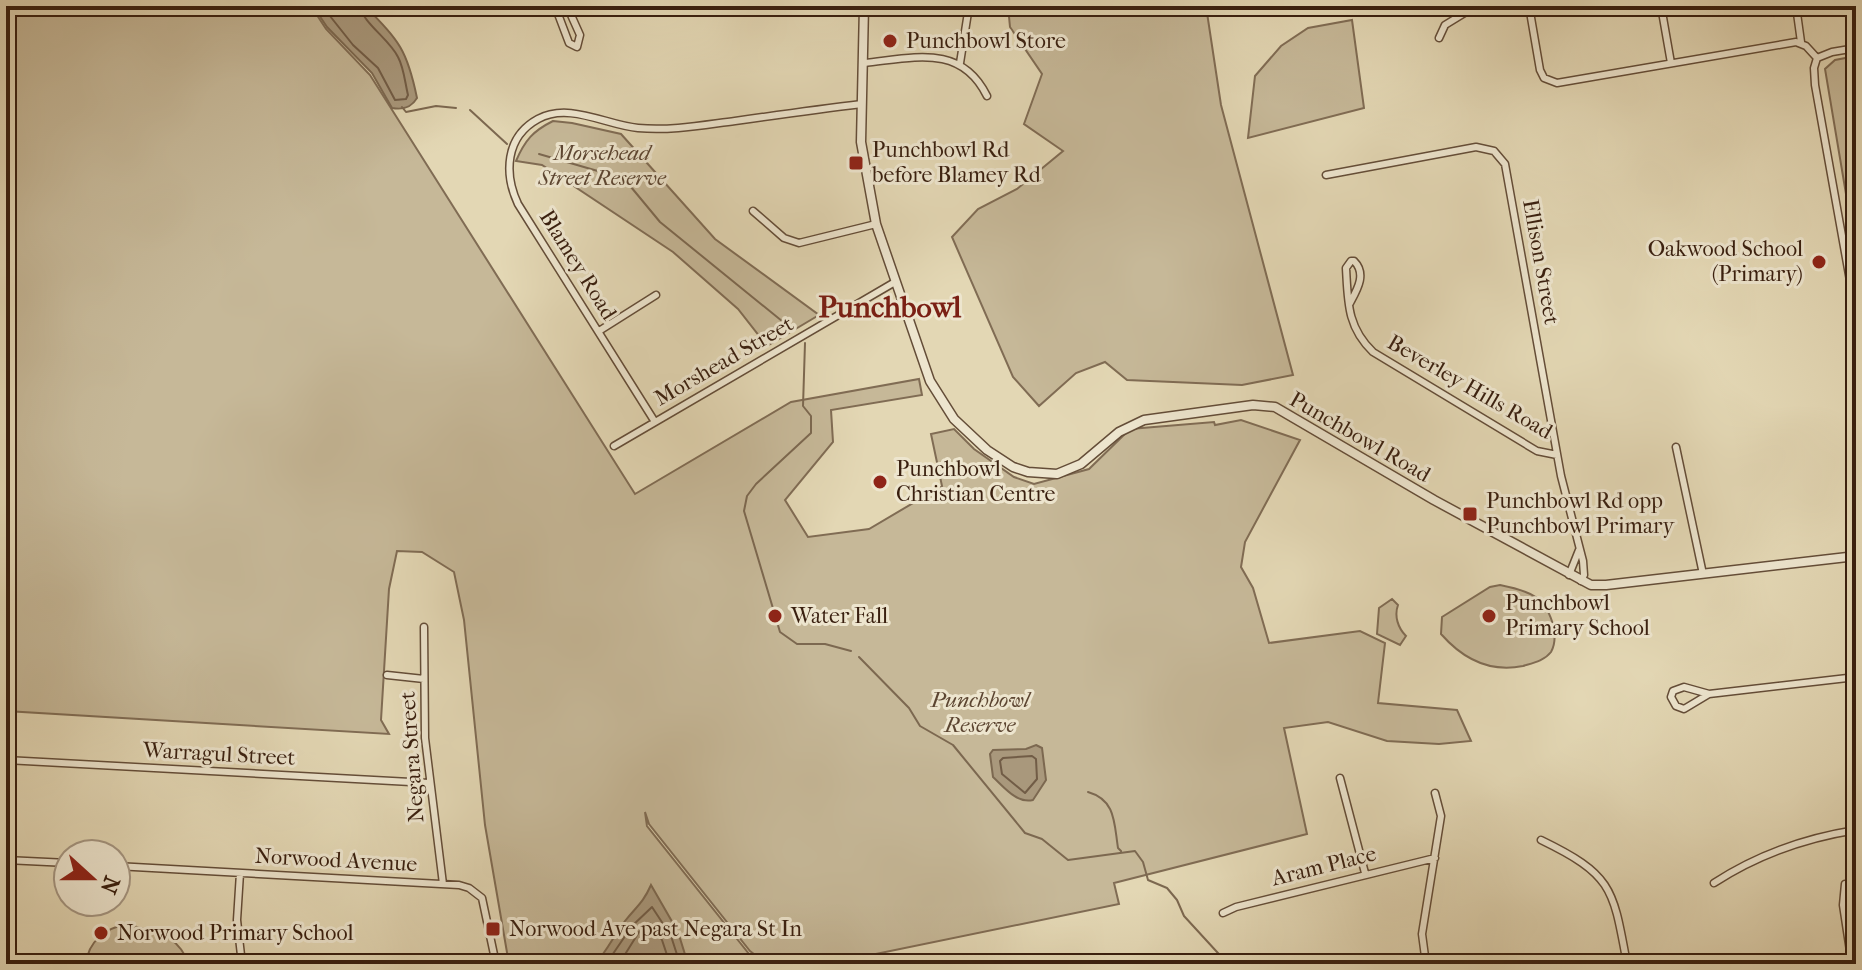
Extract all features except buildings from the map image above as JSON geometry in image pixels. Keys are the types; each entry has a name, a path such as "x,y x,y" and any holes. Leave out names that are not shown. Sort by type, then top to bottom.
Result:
{"street":[{"path":"555,6 569,43 577,47 580,35 567,6"},
{"name":"Punchbowl Road","path":"864,6 863,160 876,224 915,342 938,396 968,434 1013,467 1035,474 1057,474 1081,464 1119,432 1144,420 1244,406 1269,406 1290,413 1339,446 1569,575 1595,586 1856,556"},
{"path":"960,63 969,6"},
{"path":"1439,38 1442,23 1476,6"},
{"path":"1529,6 1540,70 1549,81 1557,83 1801,42"},
{"path":"1661,6 1671,63"},
{"path":"1796,6 1801,42 1817,58"},
{"path":"1817,58 1856,48"},
{"path":"864,63 913,58 960,63 980,83 987,96"},
{"path":"1817,58 1815,85 1852,273 1856,314"},
{"name":"Blamey Road","path":"655,422 511,189 508,176 515,143 537,119 559,112 621,126 667,129 862,104"},
{"name":"Ellison Street","path":"1326,175 1476,147 1486,148 1500,156 1505,164 1557,455 1584,570 1581,581"},
{"path":"753,211 784,238 799,243 876,224"},
{"name":"Beverley Hills Road","path":"1350,303 1361,280 1359,266 1354,261 1346,268 1350,303 1353,326 1373,352 1537,451 1557,455"},
{"name":"Morshead Street","path":"614,446 895,282"},
{"path":"599,331 656,295"},
{"path":"1676,447 1703,574"},
{"path":"1569,575 1579,550"},
{"name":"Negara Street","path":"424,627 425,738 443,884"},
{"path":"387,675 424,679"},
{"path":"1709,694 1684,709 1676,706 1671,697 1673,691 1684,687 1709,694 1856,677"},
{"name":"Warragul Street","path":"6,760 429,783"},
{"path":"1340,778 1365,873"},
{"path":"1426,964 1422,934 1441,816 1435,793"},
{"path":"1714,883 1744,865 1795,844 1856,830"},
{"path":"1541,840 1579,859 1602,879 1615,906 1627,964"},
{"name":"Aram Place","path":"1223,913 1365,873 1435,858"},
{"path":"6,860 52,862"},
{"name":"Norwood Avenue","path":"132,867 469,888 482,898 496,964"},
{"path":"240,873 237,920 242,964"},
{"path":"1845,884 1843,905 1852,964"}],"green space":[{"name":"Punchbowl Reserve","path":"6,6 311,6 326,29 370,75 635,494 791,402 919,379 922,395 831,410 833,442 785,500 808,537 869,529 942,486 931,434 954,429 974,449 1014,477 1034,484 1089,469 1130,429 1214,422 1215,425 1241,420 1300,440 1245,542 1241,567 1253,588 1269,643 1360,631 1385,643 1378,703 1457,710 1471,741 1439,744 1387,741 1328,722 1284,728 1307,834 1114,883 1119,904 827,964 763,964 649,824 645,812 647,826 749,954 752,964 509,964 485,825 464,620 454,572 422,552 397,551 389,589 381,720 389,734 6,711"},
{"path":"1008,6 1206,6 1221,105 1293,375 1242,385 1127,380 1105,362 1076,373 1039,406 1013,377 952,237 978,209 1017,189 1063,151 1024,124 1042,74 1010,27"},
{"path":"1352,20 1364,108 1248,138 1255,76 1281,46 1308,28"},
{"path":"1856,56 1856,199 1847,200 1825,69 1835,60"},
{"name":"Morsehead Street Reserve","path":"553,121 621,134 715,239 819,315 767,346 738,309 673,252 542,165 516,161 530,137"},
{"path":"1500,585 1535,597 1551,617 1553,646 1542,660 1511,668 1488,666 1458,651 1441,634 1442,617 1490,587"},
{"path":"1392,599 1398,605 1398,622 1406,636 1400,645 1377,634 1379,608"},
{"path":"127,924 172,940 189,964 86,964 90,949 99,937"}],"water":[{"path":"313,6 365,6 394,38 405,57 417,98 412,104 392,108 372,73 327,27"},
{"path":"1036,745 1042,748 1046,780 1033,800 1022,800 993,777 990,754 993,750 1026,749"},
{"path":"651,885 678,932 688,964 595,964 642,900"}],"waterway":[{"path":"402,107 406,112 436,106 456,108"},
{"path":"470,110 507,144"},
{"path":"539,154 615,176 631,187 660,222 793,330"},
{"path":"805,343 803,406 811,416 811,433 756,484 747,496 744,511 780,632 797,644 825,644 851,651"},
{"path":"859,657 909,708 920,726 953,745 1025,833 1042,839 1068,860 1135,851 1143,862 1148,880 1167,888 1184,916 1228,964"},
{"path":"1088,792 1109,807 1121,851"}],"place":[{"name":"Punchbowl Store","path":"890,41"},
{"name":"Punchbowl Rd before Blamey Rd","path":"856,163"},
{"name":"Oakwood School (Primary)","path":"1819,262"},
{"name":"Punchbowl Christian Centre","path":"880,482"},
{"name":"Punchbowl Rd opp Punchbowl Primary","path":"1470,514"},
{"name":"Water Fall","path":"775,616"},
{"name":"Punchbowl Primary School","path":"1489,616"},
{"name":"Norwood Ave past Negara St In","path":"493,929"},
{"name":"Norwood Primary School","path":"101,933"}],"district":[{"name":"Punchbowl","path":"890,307"}]}
